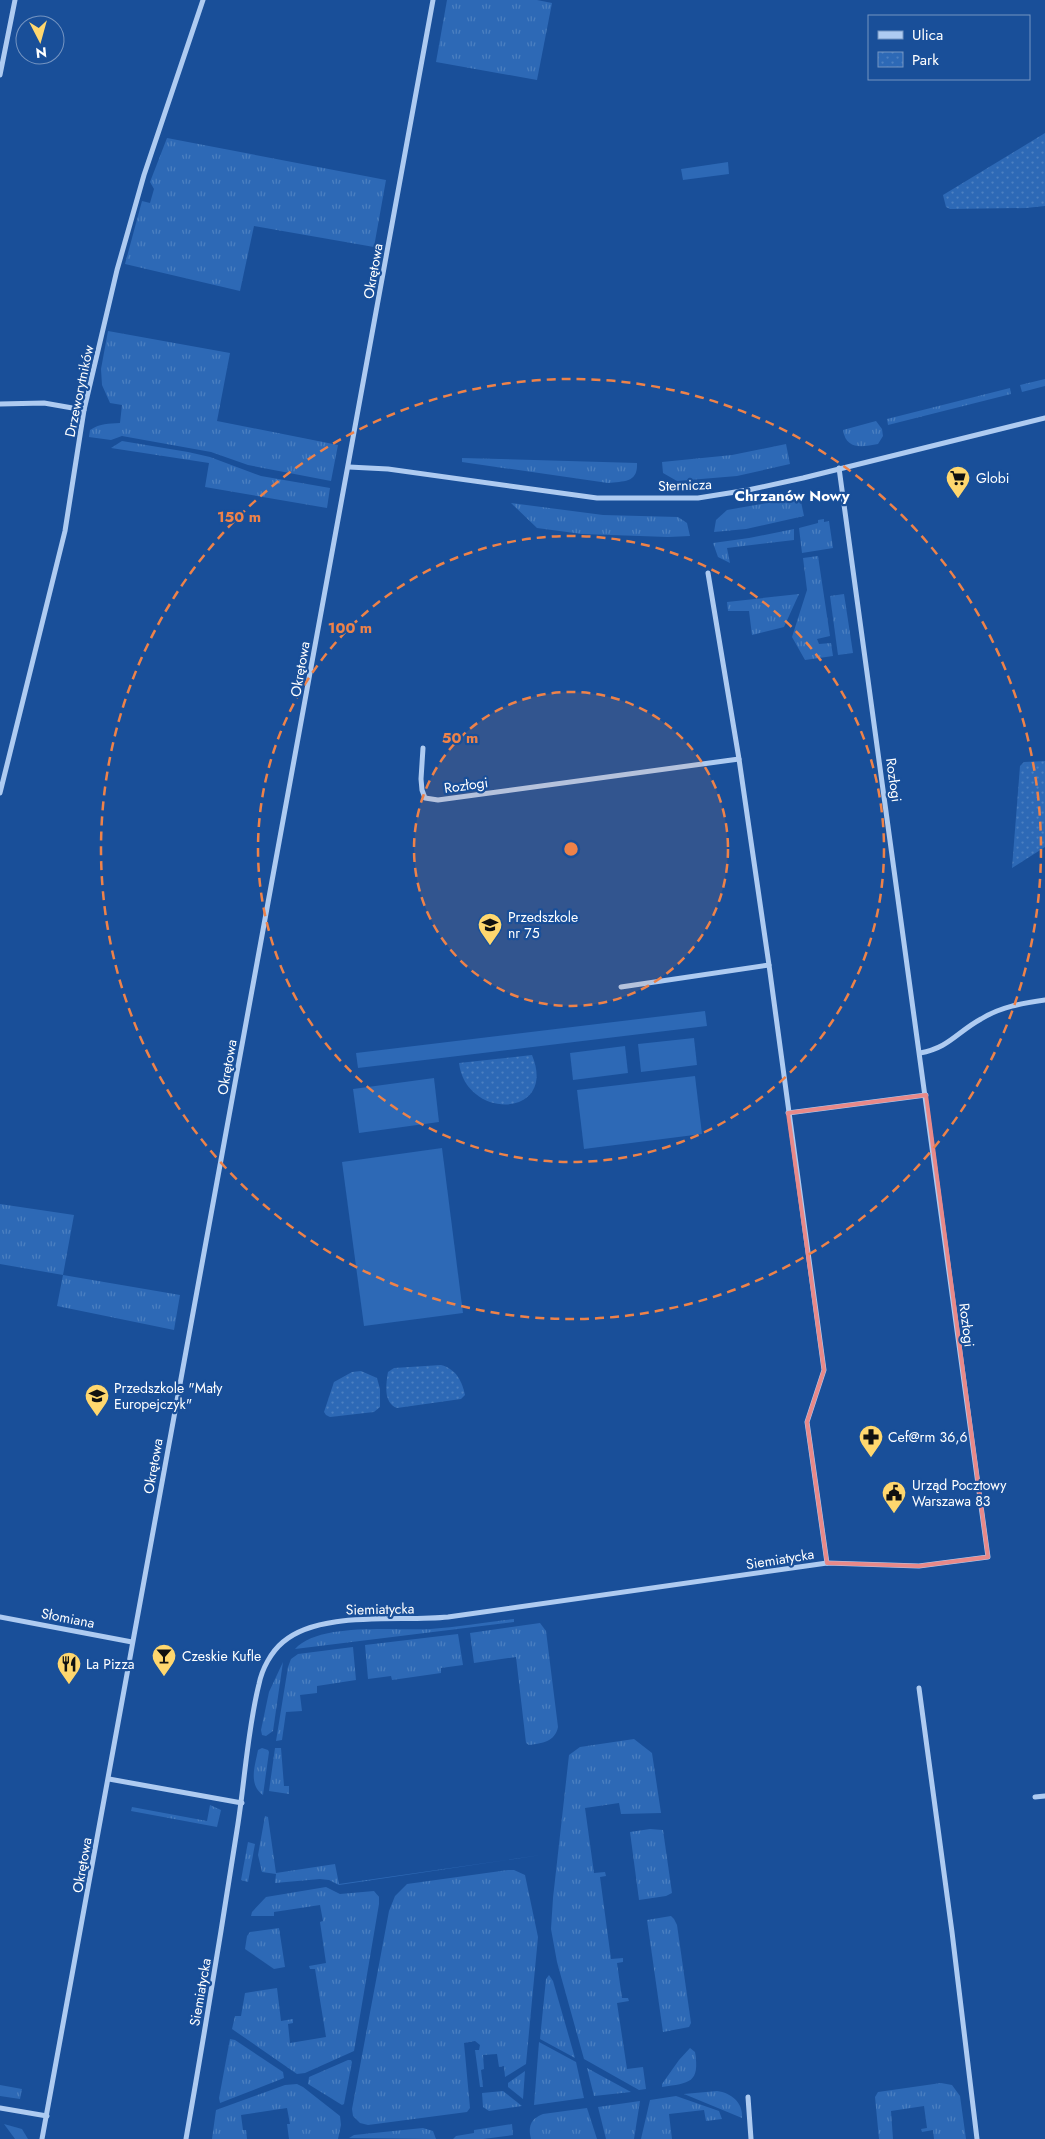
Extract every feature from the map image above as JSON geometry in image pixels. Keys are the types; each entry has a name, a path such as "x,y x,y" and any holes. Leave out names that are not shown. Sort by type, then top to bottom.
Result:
{"street":[{"path":"0,75 15,0"},
{"name":"Drzeworytników","path":"0,793 65,531 84,410 117,270 144,175 203,0"},
{"name":"Okrętowa","path":"42,2139 433,0"},
{"path":"0,404 44,403 84,410"},
{"name":"Sternicza","path":"349,467 388,469 597,498 698,498 766,486 1045,418"},
{"name":"Rozłogi","path":"839,468 988,1557"},
{"path":"708,573 739,759 769,965 824,1370 807,1422 827,1563"},
{"name":"Rozłogi","path":"423,748 422,790 426,798 438,800 739,759"},
{"path":"621,987 769,965"},
{"path":"920,1053 942,1047 968,1027 997,1011 1019,1004 1045,1000"},
{"path":"788,1113 926,1095"},
{"name":"Siemiatycka","path":"186,2139 242,1803 249,1736 259,1682 264,1666 282,1642 311,1626 350,1620 424,1620 827,1563 919,1566 988,1557"},
{"name":"Słomiana","path":"0,1617 132,1642"},
{"path":"918,1688 952,1932 977,2139"},
{"path":"109,1779 242,1803"},
{"path":"1035,1797 1045,1796"},
{"path":"748,2096 751,2139"},
{"path":"0,2108 46,2116"}],"highlighted area":[{"path":"926,1095 988,1557 919,1566 827,1563 807,1422 824,1370 788,1113"}],"green space":[{"path":"447,0 537,0 552,3 537,80 436,62"},
{"path":"1045,133 1045,206 950,209 946,207 943,195"},
{"path":"167,138 386,180 374,247 254,226 240,291 125,264 142,201 150,203 154,189 150,182"},
{"path":"728,162 729,174 683,180 681,169"},
{"path":"108,331 230,353 217,421 338,445 331,481 248,465 211,452 122,436 111,440 89,437 90,430 98,426 120,423 122,405 110,403 102,385 101,369"},
{"path":"1045,379 1045,386 1022,392 1020,385"},
{"path":"1010,388 1011,394 888,425 887,419"},
{"path":"876,421 882,429 883,436 878,444 856,446 847,441 843,430"},
{"path":"122,441 188,452 210,457 261,476 330,488 327,508 205,487 209,463 111,448"},
{"path":"786,444 790,464 737,476 677,481 663,473 662,462 732,455"},
{"path":"462,458 637,463 637,470 629,480 608,483 462,462"},
{"path":"800,497 804,516 746,529 714,532 716,520 727,510"},
{"path":"511,503 603,515 678,517 687,523 690,536 582,534 537,528"},
{"path":"824,519 824,522 829,521 833,548 802,553 799,528 818,523 818,520"},
{"path":"794,529 794,540 727,548 730,563 718,557 713,543 749,538"},
{"path":"818,556 830,636 817,639 819,644 831,643 833,656 805,660 792,637 807,590 803,558"},
{"path":"799,594 784,627 752,635 749,611 728,611 727,602"},
{"path":"844,594 853,653 838,655 830,596"},
{"path":"1045,761 1045,847 1012,868 1020,766 1024,762"},
{"path":"705,1011 707,1026 358,1068 356,1053"},
{"path":"694,1038 697,1065 641,1072 638,1044"},
{"path":"625,1046 628,1073 573,1080 570,1053"},
{"path":"532,1055 537,1076 533,1091 522,1101 508,1104 492,1103 477,1095 465,1082 459,1063"},
{"path":"695,1076 702,1134 584,1149 577,1090"},
{"path":"434,1078 439,1122 359,1133 353,1089"},
{"path":"442,1148 463,1313 364,1326 342,1162"},
{"path":"0,1204 74,1215 63,1275 0,1264"},
{"path":"63,1275 180,1295 174,1330 57,1306"},
{"path":"441,1365 451,1369 460,1380 465,1395 461,1399 397,1408 389,1402 386,1393 388,1372 394,1368"},
{"path":"361,1371 377,1378 380,1389 380,1407 374,1412 330,1417 326,1415 324,1412 334,1382 352,1372"},
{"path":"514,1619 514,1622 295,1649 307,1640 339,1631 430,1629"},
{"path":"540,1623 546,1631 558,1727 551,1739 529,1745 526,1743 516,1657 474,1663 470,1633"},
{"path":"458,1634 463,1665 441,1668 441,1673 392,1680 391,1676 368,1679 365,1645"},
{"path":"353,1647 356,1680 317,1686 317,1693 300,1695 302,1711 286,1712 282,1740 276,1741 288,1667 291,1659 298,1654"},
{"path":"283,1662 273,1731 266,1736 262,1735 261,1730 269,1692"},
{"path":"634,1739 652,1753 661,1813 621,1814 619,1803 585,1808 594,1873 605,1872 606,1876 600,1877 611,1959 623,1958 623,1962 617,1963 622,1998 628,1998 629,2001 617,2003 627,2069 643,2067 646,2089 639,2090 584,2059 557,1962 551,1929 569,1755 580,1747"},
{"path":"262,1748 269,1752 263,1795 255,1786 254,1780 254,1768 258,1750"},
{"path":"275,1748 281,1748 284,1786 289,1786 289,1794 269,1791"},
{"path":"210,1805 221,1810 217,1827 131,1811 132,1807 207,1821"},
{"path":"265,1816 268,1817 276,1873 335,1864 339,1884 541,1855 339,1885 329,1880 320,1879 275,1883 276,1874 262,1872 258,1855"},
{"path":"650,1829 663,1830 672,1893 666,1896 639,1900 630,1832"},
{"path":"248,1842 255,1844 248,1882 241,1880"},
{"path":"514,1870 525,1875 538,1937 526,2064 505,2077 504,2066 499,2067 497,2054 483,2055 484,2069 481,2070 483,2087 480,2087 475,2050 479,2050 480,2045 475,2041 464,2043 470,2108 467,2112 368,2125 360,2123 353,2116 352,2109 389,1911 395,1896 407,1884"},
{"path":"326,1887 340,1894 374,1891 379,1897 379,1904 354,2051 305,2073 297,2074 232,2029 235,2016 241,2016 245,1993 277,1988 281,2021 293,2019 293,2023 288,2024 290,2043 326,2037 315,1969 310,1969 309,1966 326,1963 320,1922 323,1921 320,1905 274,1912 274,1916 251,1916 252,1912 266,1897"},
{"path":"671,1916 677,1925 691,2023 689,2027 663,2032 647,1920"},
{"path":"279,1928 285,1967 274,1969 245,1949 247,1936 250,1932"},
{"path":"549,1975 553,1981 575,2058 540,2039 546,1979"},
{"path":"230,2039 235,2040 283,2072 284,2078 220,2103 219,2098"},
{"path":"539,2042 576,2062 584,2098 534,2105"},
{"path":"690,2048 695,2052 696,2070 694,2076 686,2082 662,2087 662,2084 679,2060"},
{"path":"348,2060 352,2062 344,2104 342,2105 308,2084 309,2077"},
{"path":"587,2068 631,2092 594,2096"},
{"path":"525,2071 523,2099 508,2087 508,2083"},
{"path":"941,2083 952,2085 960,2096 966,2139 934,2139 933,2130 922,2132 921,2129 927,2128 924,2106 891,2111 893,2139 879,2139 875,2097 878,2092"},
{"path":"297,2084 340,2116 341,2125 338,2139 289,2139 287,2124 290,2124 287,2108 241,2115 243,2130 246,2130 247,2139 212,2139 216,2110 285,2085"},
{"path":"0,2085 22,2089 20,2099 0,2096"},
{"path":"503,2091 522,2106 489,2111 483,2107 482,2093"},
{"path":"717,2091 735,2099 742,2112 742,2118 684,2094"},
{"path":"676,2096 719,2111 722,2119 706,2121 704,2110 669,2114 672,2139 641,2139 650,2100"},
{"path":"640,2101 634,2139 606,2139 598,2107"},
{"path":"587,2108 597,2139 531,2139 531,2124 535,2118 543,2114"},
{"path":"4,2124 22,2129 28,2139 15,2139"},
{"path":"512,2124 513,2135 483,2139 453,2139 456,2136 474,2133 474,2130"},
{"path":"423,2128 433,2131 436,2139 349,2138 354,2135"}],"place":[{"name":"Globi","path":"958,499"},
{"name":"Przedszkole nr 75","path":"490,946"},
{"name":"Przedszkole \"Mały Europejczyk\"","path":"97,1417"},
{"name":"Cef@rm 36,6","path":"871,1458"},
{"name":"Urząd Pocztowy Warszawa 83","path":"894,1514"},
{"name":"Czeskie Kufle","path":"164,1677"},
{"name":"La Pizza","path":"69,1685"}],"district":[{"name":"Chrzanów Nowy","path":"792,496"}]}
